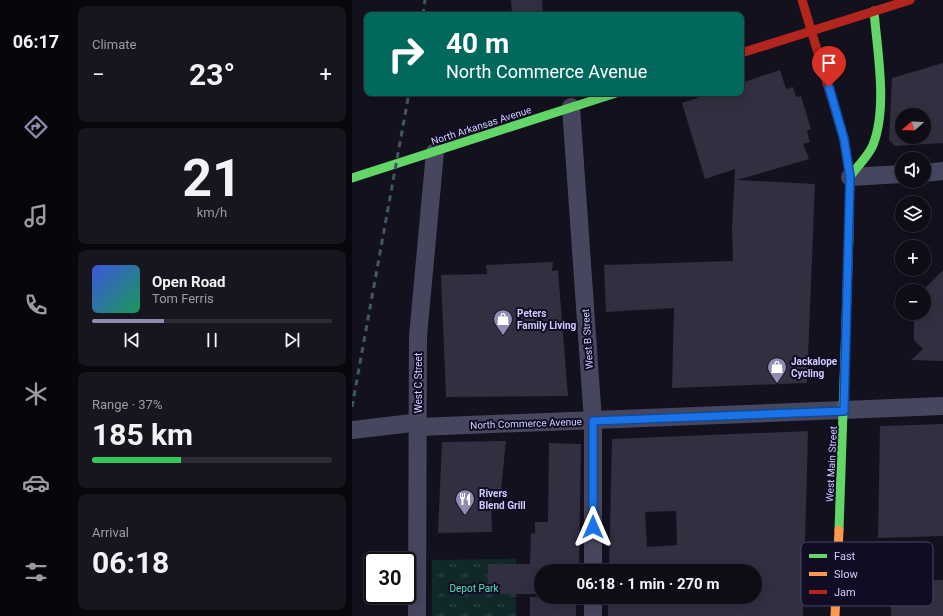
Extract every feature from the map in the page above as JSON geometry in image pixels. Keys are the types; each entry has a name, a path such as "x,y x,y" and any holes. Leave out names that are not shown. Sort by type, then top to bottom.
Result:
{"main road":[{"name":"West Main Street","path":"802,0 844,139 850,177 844,411 838,542"},
{"path":"744,52 910,0"},
{"path":"850,177 873,144 879,122 878,71 874,11"},
{"name":"North Arkansas Avenue","path":"352,178 606,96"},
{"name":"West Main Street","path":"835,606 835,616"}],"street":[{"name":"West B Street","path":"571,107 593,421 593,564"},
{"name":"West C Street","path":"417,616 419,427 418,336 435,152"},
{"path":"931,173 943,172"},
{"path":"850,177 895,174"},
{"name":"North Commerce Avenue","path":"352,430 412,423 419,427 943,406"},
{"path":"593,604 593,616"}],"green space":[{"name":"Depot Park","path":"516,559 516,616 432,616 432,560"}],"building":[{"path":"511,0 542,0 543,12 512,12"},
{"path":"943,63 943,143 931,144 931,108 895,108 895,144 927,144 895,146 889,140 892,78"},
{"path":"780,70 786,89 793,87 796,97 801,96 811,129 807,131 810,142 803,144 809,159 737,180 815,184 807,383 672,388 674,308 606,312 604,265 733,261 732,227 735,169 705,179 682,103 703,96 744,96 744,82"},
{"name":"Peters Family Living","path":"553,262 552,271 558,270 568,396 446,397 441,275 487,274 486,265"},
{"path":"943,270 943,361 911,360 923,349 914,340 914,320 931,320 931,284 929,284"},
{"path":"943,424 943,536 878,538 880,426"},
{"path":"808,431 805,542 801,542 801,606 803,606 803,616 608,616 608,604 762,604 762,564 609,564 612,439","holes":["676,511 677,545 647,547 645,512"]},
{"path":"506,441 501,490 491,490 492,532 438,533 442,442"},
{"path":"549,443 581,444 579,564 534,564 534,594 488,594 488,564 530,564 531,533 535,534 535,522 548,522"},
{"path":"933,580 943,580 943,616 891,616 891,606 933,606"},
{"path":"530,597 534,597 534,604 576,604 576,616 530,616"}],"railway":[{"path":"423,12 425,0"},
{"path":"352,407 408,96"}],"traffic: fast":[{"path":"850,177 873,145 880,114 880,78 874,11"},
{"path":"352,178 607,96"},
{"path":"839,530 849,234"}],"traffic: slow":[{"path":"838,542 839,530"},
{"path":"835,606 835,616"}],"traffic: jam":[{"path":"802,0 844,139 850,177 849,234"},
{"path":"744,52 910,0"}],"place":[{"name":"Peters Family Living","path":"503,336"},
{"name":"Jackalope Cycling","path":"777,384"},
{"name":"Rivers Blend Grill","path":"465,516"}],"route":[{"path":"593,527 593,421 844,411 850,177 844,139 829,87"}]}
